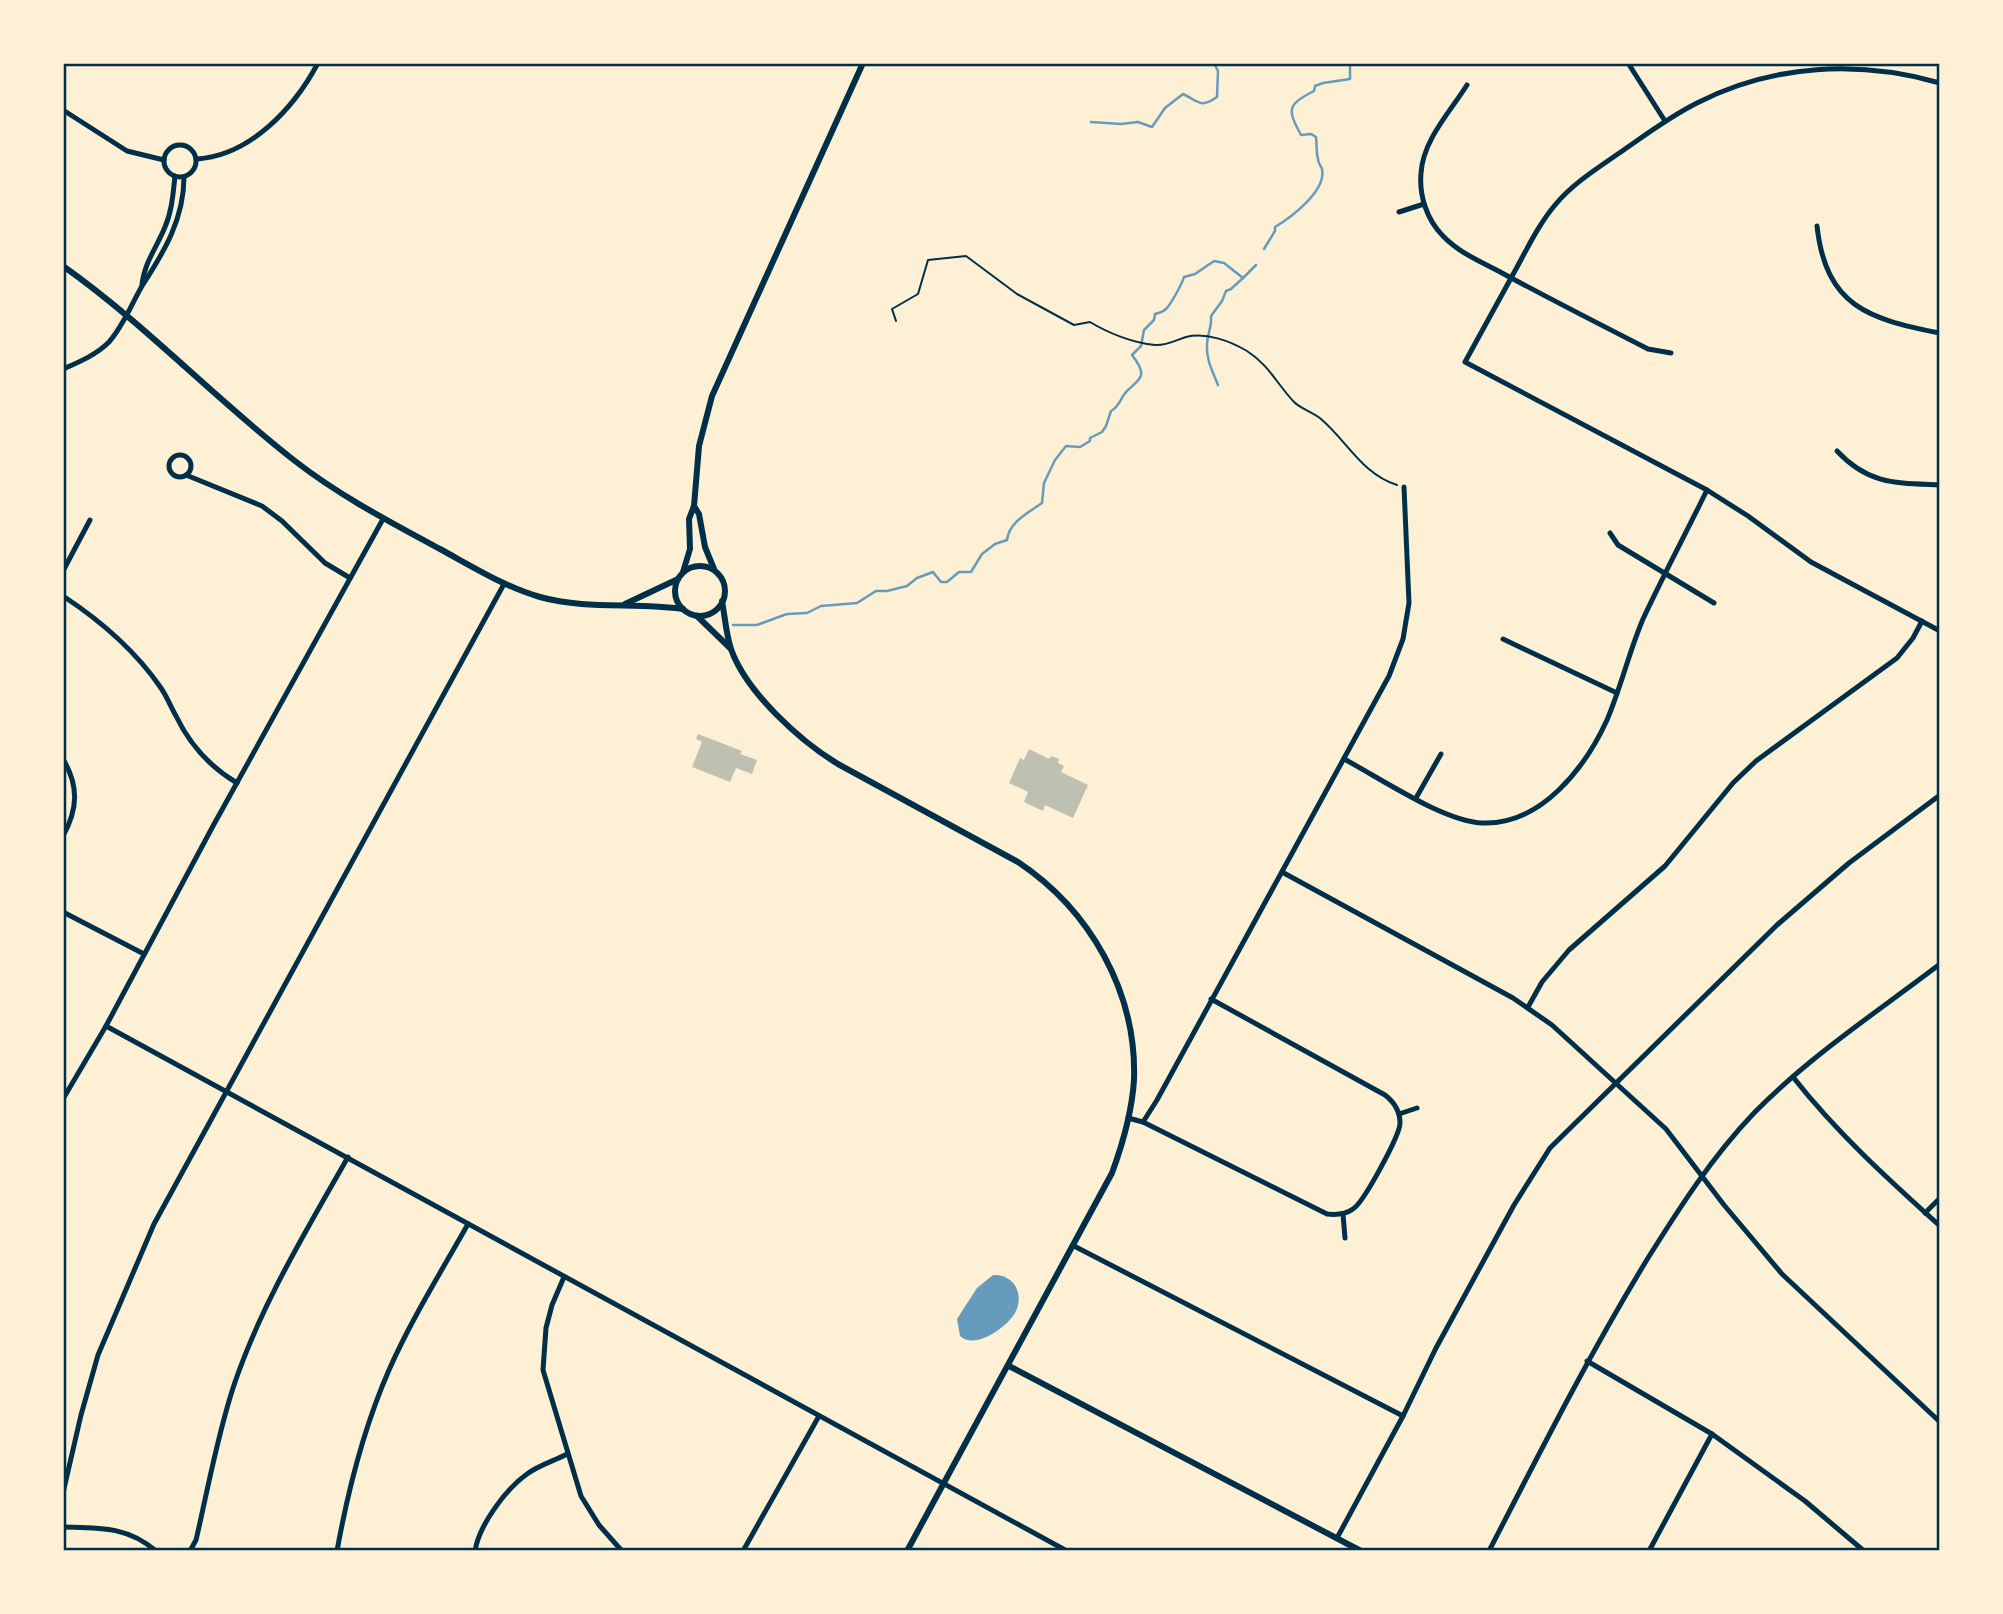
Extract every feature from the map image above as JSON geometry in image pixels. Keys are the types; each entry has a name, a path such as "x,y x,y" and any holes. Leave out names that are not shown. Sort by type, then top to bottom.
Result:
{"street":[{"path":"197,159 225,153 261,133 292,102 318,63"},
{"path":"683,609 675,596 678,579 683,572 690,548 689,519 694,506 699,446 712,396 863,63"},
{"path":"1628,63 1665,121"},
{"path":"1940,83 1899,73 1836,65 1747,82 1699,102 1665,121 1567,192 1545,217 1465,362 1707,490 1811,562 1940,631"},
{"path":"1468,85 1434,135 1423,157 1420,174 1424,204 1437,230 1449,242 1511,278 1648,349 1671,353"},
{"path":"63,110 127,151 164,160"},
{"path":"178,145 189,147 197,159 194,170 184,177 175,176 167,170 164,160 168,150 178,145"},
{"path":"142,288 144,269 166,225 172,206 175,176"},
{"path":"63,369 98,352 127,317 155,269 181,212 184,177"},
{"path":"1399,212 1424,204"},
{"path":"1817,226 1824,264 1838,288 1852,303 1876,317 1940,333"},
{"path":"63,266 127,317 294,460 333,489 383,519 504,584 541,597 576,604 660,606 683,609 697,616 730,648 743,672 761,696 786,724 810,745 855,775 1018,862 1066,902 1095,940 1120,988 1132,1045 1134,1079 1128,1118 1112,1173 907,1551"},
{"path":"1837,451 1850,465 1871,478 1898,483 1940,485"},
{"path":"186,475 191,469 189,460 180,455 173,458 171,471 177,476 186,475 262,506 325,563 350,578"},
{"path":"1143,1122 1389,676 1403,639 1409,603 1404,487"},
{"path":"1344,759 1456,818 1482,823 1508,821 1533,811 1566,782 1584,759 1605,722 1642,621 1707,490"},
{"path":"694,506 699,514 705,547 724,586 722,601 730,648"},
{"path":"63,1099 106,1026 383,519"},
{"path":"63,571 90,520"},
{"path":"1610,533 1618,545 1714,603"},
{"path":"683,572 699,566 715,571"},
{"path":"625,604 678,579"},
{"path":"63,1493 98,1354 164,1203 504,584"},
{"path":"63,596 104,624 124,644 161,687 187,736 200,753 216,770 237,783"},
{"path":"697,616 712,612 722,601"},
{"path":"1528,1007 1542,982 1569,950 1665,866 1733,783 1756,761 1897,658 1922,621"},
{"path":"1503,639 1617,693"},
{"path":"1416,798 1441,754"},
{"path":"63,759 72,778 76,802 74,815 63,836"},
{"path":"1337,1538 1514,1205 1550,1148 1815,891 1940,795"},
{"path":"1282,872 1528,1007 1552,1025 1666,1129 1738,1223 1782,1274 1940,1422"},
{"path":"63,912 144,954"},
{"path":"1489,1551 1587,1362 1702,1175 1753,1115 1793,1077 1940,964"},
{"path":"1128,1118 1143,1122 1327,1214 1343,1214 1354,1208 1363,1198 1397,1134 1399,1114 1394,1104 1385,1095 1212,999"},
{"path":"106,1026 1067,1551"},
{"path":"1793,1077 1831,1124 1899,1191 1940,1226"},
{"path":"1399,1114 1417,1108"},
{"path":"190,1551 196,1540 222,1425 250,1344 283,1274 348,1157"},
{"path":"1925,1213 1940,1198"},
{"path":"1343,1214 1345,1238"},
{"path":"337,1551 356,1464 374,1407 407,1334 468,1224"},
{"path":"1074,1246 1403,1416"},
{"path":"564,1277 546,1328 543,1370 581,1496 609,1539 622,1551"},
{"path":"1587,1362 1712,1434 1805,1501 1864,1551"},
{"path":"1009,1366 1361,1551"},
{"path":"743,1551 819,1416"},
{"path":"1649,1551 1712,1434"},
{"path":"475,1551 476,1542 486,1521 518,1481 540,1466 567,1454"},
{"path":"63,1527 104,1529 131,1534 156,1551"}],"path":[{"path":"896,321 892,309 918,294 928,260 966,256 1017,294 1074,325 1090,322 1103,330 1149,344 1166,344 1196,335 1225,340 1248,352 1272,372 1296,404 1320,418 1342,438 1369,472 1384,481 1404,487"}],"water":[{"path":"993,1275 1012,1282 1018,1292 1018,1306 1011,1319 998,1331 982,1339 966,1340 960,1336 957,1319 977,1288"}],"building":[{"path":"698,734 742,751 740,754 757,760 752,774 736,768 730,782 692,767 702,742 696,739"},
{"path":"1029,749 1049,759 1051,756 1059,759 1058,763 1064,766 1061,772 1088,785 1073,818 1045,805 1043,811 1024,802 1028,792 1009,783 1020,758 1024,760"}],"waterway":[{"path":"1091,122 1138,122 1152,127 1165,108 1183,94 1199,103 1207,103 1217,97 1218,71 1214,63"},
{"path":"1264,249 1275,227 1306,203 1319,186 1322,177 1316,137 1311,134 1301,135 1293,119 1292,108 1314,91 1315,86 1350,79 1350,63"},
{"path":"733,625 757,625 787,614 807,613 821,606 857,603 876,591 907,586 917,578 933,572 941,582 947,582 959,572 971,572 982,554 995,544 1007,540 1015,523 1042,503 1044,483 1055,460 1066,446 1080,447 1102,432 1111,411 1141,376 1140,368 1132,355 1141,346 1144,330 1154,320 1155,314 1168,306 1184,277 1195,274 1214,261 1224,263 1243,278 1256,265"},
{"path":"1218,385 1207,350 1211,316 1226,291 1243,278"}]}
